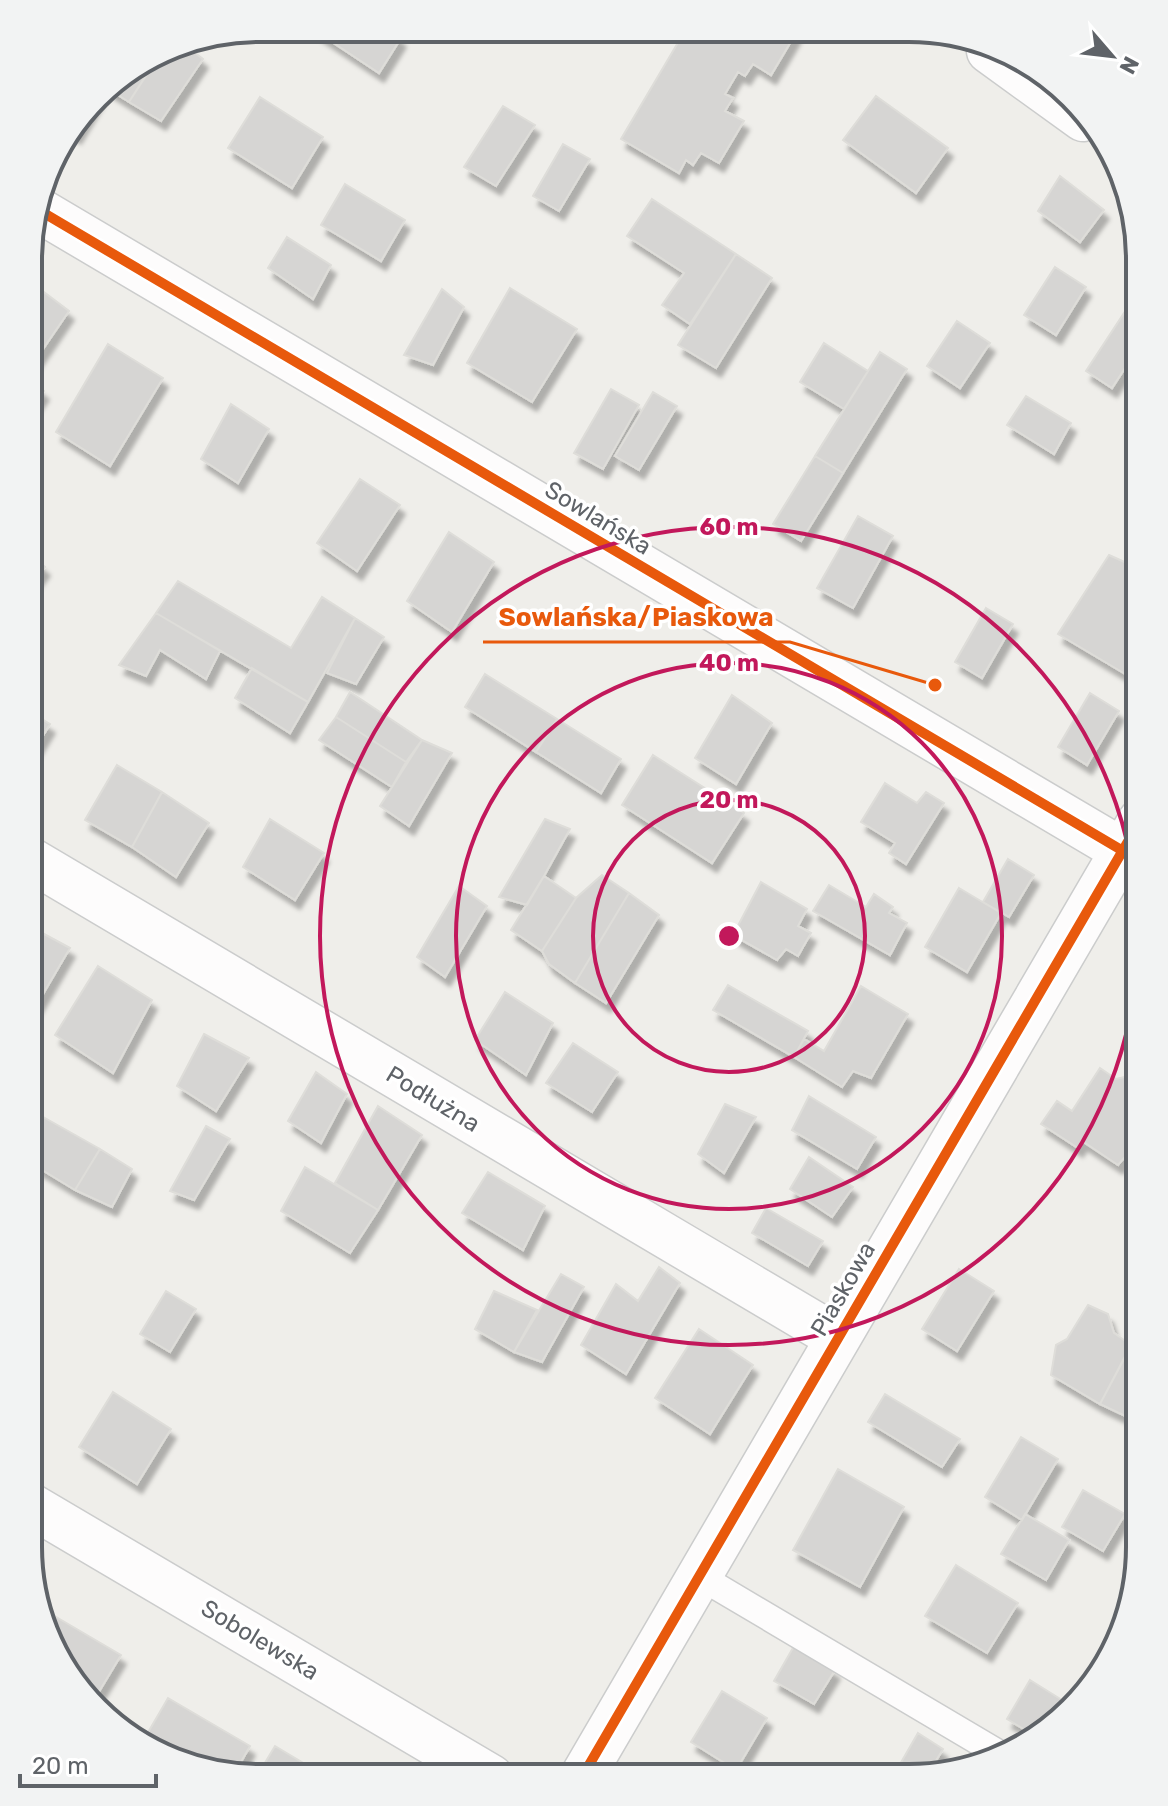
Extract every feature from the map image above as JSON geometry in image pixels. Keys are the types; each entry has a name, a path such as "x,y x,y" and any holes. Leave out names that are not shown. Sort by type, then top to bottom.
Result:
{"street":[{"path":"1014,69 1058,101"},
{"name":"Sowlańska","path":"47,215 1126,839"},
{"name":"Piaskowa","path":"590,1764 838,1338 1126,857"},
{"name":"Podłużna","path":"42,867 838,1338"},
{"name":"Sobolewska","path":"42,1512 469,1764"}],"lane":[{"path":"699,1576 989,1748"}],"building":[{"path":"332,42 398,42 379,73"},
{"path":"678,42 791,42 771,75 753,64 745,76 738,72 725,94 733,98 725,111 744,121 719,163 701,153 693,165 686,160 679,173 621,139"},
{"path":"194,52 203,59 161,121 129,102 150,71"},
{"path":"148,72 129,102 118,95"},
{"path":"876,96 948,148 916,193 843,140"},
{"path":"260,97 323,137 292,188 228,148"},
{"path":"503,106 535,125 496,186 464,167"},
{"path":"563,144 590,159 559,211 533,196"},
{"path":"1060,176 1104,210 1080,242 1038,211"},
{"path":"345,184 405,220 381,261 321,225"},
{"path":"652,199 736,254 690,324 662,305 684,273 627,236"},
{"path":"287,237 331,265 313,299 268,268"},
{"path":"736,254 772,278 716,368 678,345"},
{"path":"1055,267 1086,287 1056,335 1024,315"},
{"path":"510,288 577,329 532,402 467,363"},
{"path":"442,289 464,307 433,365 404,355"},
{"path":"42,291 69,311 42,350"},
{"path":"1126,310 1126,366 1112,388 1086,371"},
{"path":"957,321 990,343 960,388 927,366"},
{"path":"824,343 868,371 844,409 800,382"},
{"path":"108,344 163,378 110,466 56,432"},
{"path":"880,352 907,369 843,473 815,456"},
{"path":"611,389 639,405 603,469 574,453"},
{"path":"653,392 677,406 639,470 615,456"},
{"path":"1026,396 1071,423 1054,454 1007,425"},
{"path":"231,404 269,429 238,483 201,459"},
{"path":"815,456 843,473 801,541 773,524"},
{"path":"360,479 400,505 357,571 317,543"},
{"path":"858,516 893,536 853,608 817,588"},
{"path":"449,532 494,562 452,632 407,601"},
{"path":"1109,555 1126,563 1126,674 1058,634"},
{"path":"178,581 291,648 322,597 355,618 308,702 156,613"},
{"path":"986,608 1013,624 982,678 955,662"},
{"path":"156,613 220,651 206,679 160,650 146,676 119,665"},
{"path":"355,618 384,637 356,684 327,673"},
{"path":"252,668 308,702 290,733 235,698"},
{"path":"485,674 557,719 536,752 465,707"},
{"path":"350,692 422,740 406,762 336,717"},
{"path":"1090,693 1119,711 1087,765 1058,747"},
{"path":"732,695 772,723 736,784 695,758"},
{"path":"336,717 406,762 392,787 319,740"},
{"path":"42,719 50,724 42,737"},
{"path":"557,719 621,759 601,793 536,752"},
{"path":"422,740 452,753 409,826 380,806"},
{"path":"653,755 744,813 712,863 622,805"},
{"path":"117,765 162,792 132,847 85,820"},
{"path":"885,783 917,803 926,792 944,803 906,864 889,853 895,843 861,822"},
{"path":"162,792 209,823 176,877 132,847"},
{"path":"270,819 324,853 295,900 243,867"},
{"path":"545,819 570,829 527,905 499,897"},
{"path":"1008,859 1034,875 1009,917 983,902"},
{"path":"602,875 629,893 575,983 549,964 542,951 576,898"},
{"path":"544,876 576,898 542,951 511,930"},
{"path":"761,882 807,909 798,926 811,933 798,956 786,949 777,960 733,935"},
{"path":"829,885 866,907 874,894 893,907 889,913 907,923 890,955 813,911"},
{"path":"459,886 487,906 445,977 417,957"},
{"path":"959,888 1001,913 967,972 925,947"},
{"path":"629,893 659,915 606,1003 575,983"},
{"path":"42,933 70,948 42,996"},
{"path":"98,966 152,1000 113,1073 55,1035"},
{"path":"728,985 808,1031 794,1057 713,1010"},
{"path":"861,986 908,1014 871,1078 853,1071 842,1087 794,1057 804,1039 824,1051"},
{"path":"505,992 553,1023 526,1075 475,1040"},
{"path":"204,1034 249,1058 216,1111 177,1086"},
{"path":"573,1043 618,1072 592,1112 546,1083"},
{"path":"1100,1068 1116,1079 1126,1079 1126,1156 1118,1165 1082,1141 1078,1148 1041,1124 1057,1101 1072,1111"},
{"path":"316,1072 347,1094 321,1143 288,1121"},
{"path":"809,1096 876,1137 857,1169 792,1130"},
{"path":"725,1104 756,1117 724,1173 698,1154"},
{"path":"378,1106 422,1135 378,1210 335,1183"},
{"path":"42,1116 100,1149 75,1190 42,1170"},
{"path":"206,1126 230,1139 194,1200 170,1191"},
{"path":"100,1149 132,1169 112,1207 75,1190"},
{"path":"809,1157 853,1187 832,1217 790,1189"},
{"path":"305,1167 378,1210 350,1253 281,1211"},
{"path":"488,1172 545,1206 523,1250 462,1213"},
{"path":"766,1208 823,1241 808,1266 752,1233"},
{"path":"659,1267 680,1283 626,1374 581,1345 616,1284 638,1301"},
{"path":"959,1269 994,1291 957,1351 922,1329"},
{"path":"561,1274 584,1287 542,1362 514,1352"},
{"path":"166,1291 196,1309 170,1352 140,1334"},
{"path":"494,1291 537,1310 514,1352 475,1329"},
{"path":"1088,1305 1108,1314 1114,1333 1126,1341 1126,1355 1100,1404 1051,1375 1056,1345 1067,1339"},
{"path":"699,1329 753,1365 710,1434 655,1398"},
{"path":"1126,1355 1126,1416 1100,1404"},
{"path":"113,1392 171,1429 137,1484 79,1447"},
{"path":"885,1394 960,1439 942,1467 868,1422"},
{"path":"1021,1437 1058,1459 1022,1520 985,1497"},
{"path":"838,1469 904,1507 860,1587 793,1550"},
{"path":"1083,1490 1125,1514 1103,1551 1062,1527"},
{"path":"1025,1514 1069,1540 1046,1580 1001,1554"},
{"path":"956,1565 1018,1603 987,1653 925,1616"},
{"path":"54,1615 121,1655 98,1693 71,1656"},
{"path":"794,1646 835,1670 814,1704 774,1681"},
{"path":"1030,1680 1063,1701 1025,1730 1007,1719"},
{"path":"722,1691 767,1718 740,1764 726,1764 691,1742"},
{"path":"168,1698 250,1746 241,1763 231,1762 203,1757 147,1733"},
{"path":"918,1733 943,1749 935,1762 900,1764"},
{"path":"275,1746 305,1764 264,1764"}],"cycle path":[{"path":"47,215 1126,853"},
{"path":"590,1764 1126,845"}],"place":[{"name":"Sowlańska/Piaskowa","path":"935,685"}]}
